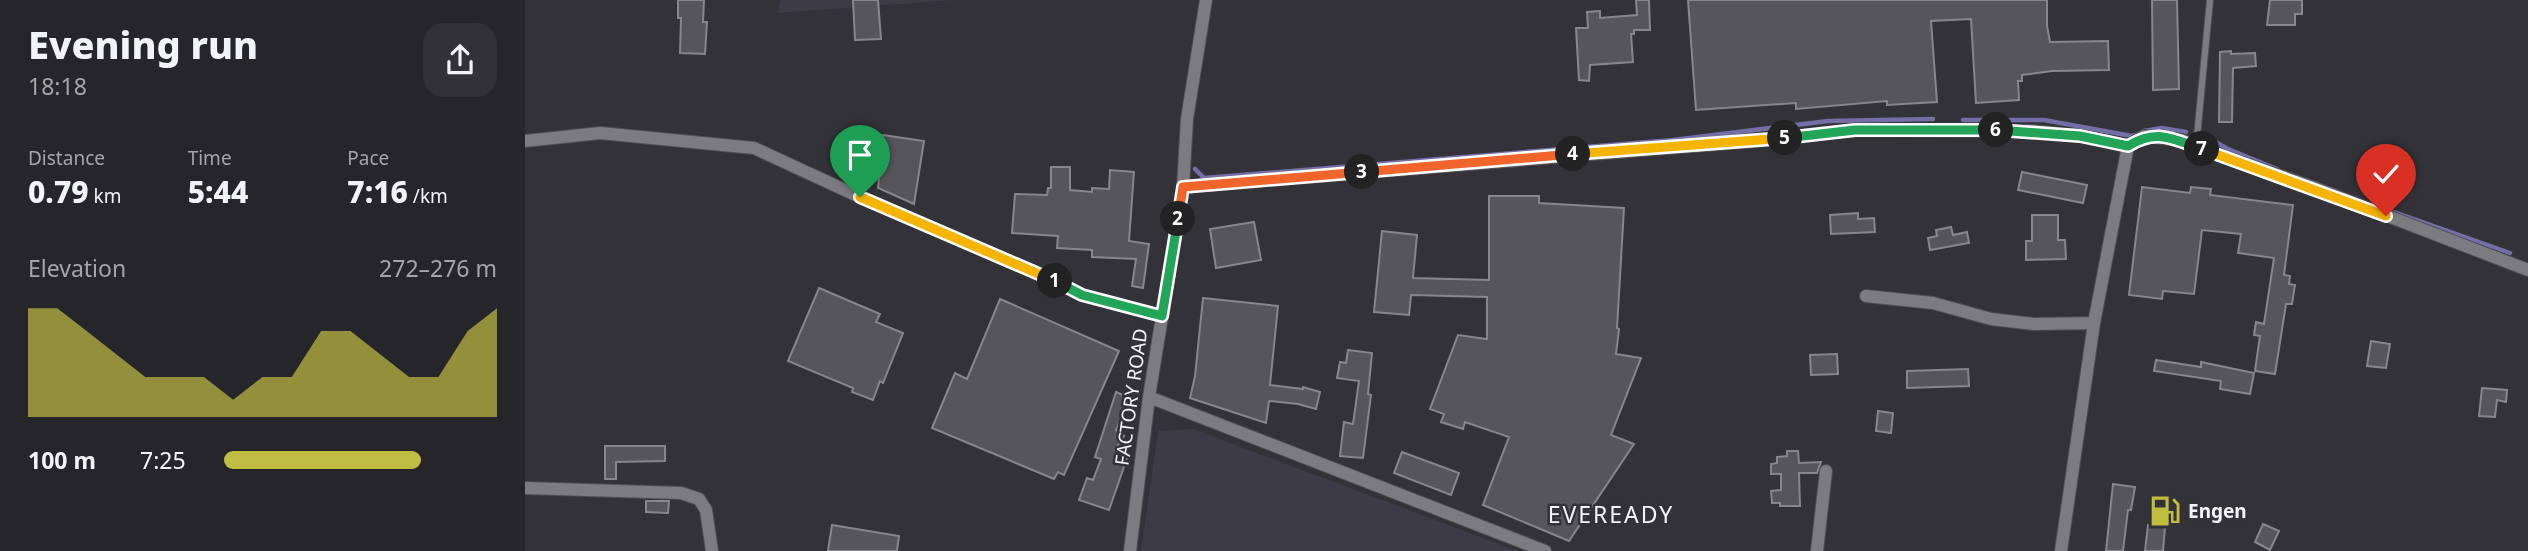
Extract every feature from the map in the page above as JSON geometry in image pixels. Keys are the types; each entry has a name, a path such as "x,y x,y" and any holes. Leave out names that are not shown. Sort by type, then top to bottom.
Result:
{"street":[{"name":"FACTORY ROAD","path":"1130,551 1149,397 1183,187 1187,119 1206,0"},
{"path":"1183,187 1754,141 1855,130 2032,131 2080,136 2128,146 2144,136 2182,140 2528,270"},
{"path":"525,141 600,133 754,148 1082,295 1162,316"},
{"path":"2061,551 2094,323 2128,146"},
{"path":"1866,296 1933,303 1991,319 2035,324 2094,323"},
{"path":"1149,397 1545,551"},
{"path":"1817,551 1826,471"},
{"path":"525,484 681,493 699,499 706,510 712,551"}],"lane":[{"path":"2196,147 2210,0"}],"shaded area":[{"path":"780,0 953,0 778,13"},
{"path":"1193,429 1518,551 1141,551 1158,431"}],"building":[{"path":"678,0 704,0 703,22 707,22 705,54 680,53 681,18 678,18"},
{"path":"853,0 878,0 881,39 855,40"},
{"path":"1636,0 1649,0 1650,30 1634,30 1634,34 1631,34 1633,62 1590,65 1589,81 1579,80 1576,28 1588,28 1587,12 1600,11 1600,18 1637,15"},
{"path":"1688,0 2047,0 2050,42 2108,41 2109,70 2052,71 2022,75 2022,81 2018,81 2019,100 1976,103 1971,19 1931,21 1937,102 1887,105 1887,101 1796,109 1796,103 1696,110"},
{"path":"2152,0 2177,0 2179,89 2153,90"},
{"path":"2270,0 2302,0 2302,14 2295,14 2295,25 2267,25"},
{"path":"2231,51 2231,54 2255,53 2256,66 2233,68 2232,122 2219,122 2220,52"},
{"path":"883,135 924,141 914,204 878,188"},
{"path":"1051,167 1070,167 1070,190 1092,192 1092,188 1109,189 1110,170 1134,172 1129,241 1149,244 1143,288 1132,286 1136,259 1092,257 1092,250 1057,248 1058,236 1012,233 1015,194 1047,195 1048,188 1051,188"},
{"path":"2022,172 2087,185 2083,203 2018,190"},
{"path":"2142,187 2190,193 2191,187 2211,189 2210,195 2293,205 2284,275 2290,276 2289,284 2295,285 2292,304 2286,304 2275,374 2255,371 2260,336 2254,335 2256,322 2264,324 2274,258 2238,253 2241,234 2202,230 2194,294 2163,291 2162,299 2129,295"},
{"path":"1489,196 1539,196 1539,203 1624,208 1616,354 1641,358 1611,435 1634,444 1569,541 1483,505 1509,437 1465,422 1463,429 1441,422 1444,414 1430,409 1458,335 1487,339 1487,297 1411,295 1409,315 1374,312 1382,231 1417,235 1413,278 1489,280"},
{"path":"1858,213 1858,219 1874,218 1875,232 1831,234 1830,215"},
{"path":"2032,215 2058,215 2058,240 2065,240 2066,259 2026,260 2026,241 2032,241"},
{"path":"1254,222 1261,260 1216,268 1210,229"},
{"path":"1951,227 1953,235 1967,232 1969,243 1930,250 1928,238 1937,236 1936,230"},
{"path":"819,288 880,314 876,322 903,333 883,383 880,381 873,400 852,392 853,388 788,361"},
{"path":"1203,298 1278,306 1270,385 1303,387 1320,392 1316,409 1269,401 1266,423 1190,398 1195,376"},
{"path":"1000,299 1119,351 1064,475 1058,472 1054,479 932,428 955,373 967,379"},
{"path":"2371,341 2390,344 2386,368 2367,366"},
{"path":"1348,350 1372,353 1368,394 1371,395 1363,458 1340,456 1344,422 1353,424 1359,381 1337,378 1340,362 1346,363"},
{"path":"1837,354 1838,374 1811,375 1810,355"},
{"path":"2156,360 2201,367 2201,362 2254,373 2250,394 2220,389 2221,381 2154,371"},
{"path":"1968,369 1969,386 1907,388 1907,371"},
{"path":"2482,388 2507,390 2506,402 2497,400 2495,417 2479,416"},
{"path":"1116,392 1130,398 1116,430 1124,436 1115,450 1128,455 1109,510 1079,500 1087,478 1093,480 1101,459 1095,457"},
{"path":"1878,411 1893,413 1891,433 1876,431"},
{"path":"605,446 665,446 665,461 616,462 616,479 605,479"},
{"path":"1787,451 1798,451 1799,463 1821,462 1817,473 1799,473 1800,506 1780,506 1780,503 1772,503 1771,491 1781,490 1781,474 1771,474 1771,464 1777,463 1777,457 1787,456"},
{"path":"1402,452 1459,473 1451,495 1394,473"},
{"path":"2113,484 2135,487 2131,510 2128,510 2123,551 2106,551"},
{"path":"646,501 669,501 668,513 646,512"},
{"path":"2263,524 2279,531 2270,550 2255,542"},
{"path":"832,525 899,536 897,551 828,551"},
{"path":"2148,525 2165,527 2163,551 2145,551"}],"waterway":[{"path":"1195,169 1204,178 1673,140 1828,121 1933,119"},
{"path":"1963,120 2044,120 2136,135"},
{"path":"2144,131 2162,128 2186,132"},
{"path":"2208,138 2277,169"},
{"path":"2394,212 2510,253"}],"place":[{"name":"Engen","path":"2165,511"}],"district":[{"name":"EVEREADY","path":"1611,514"}],"route":[{"path":"860,197 1051,279 1082,295 1162,316 1183,187 1754,141 1855,130 2032,131 2080,136 2128,146 2144,136 2182,140 2386,216"}]}
